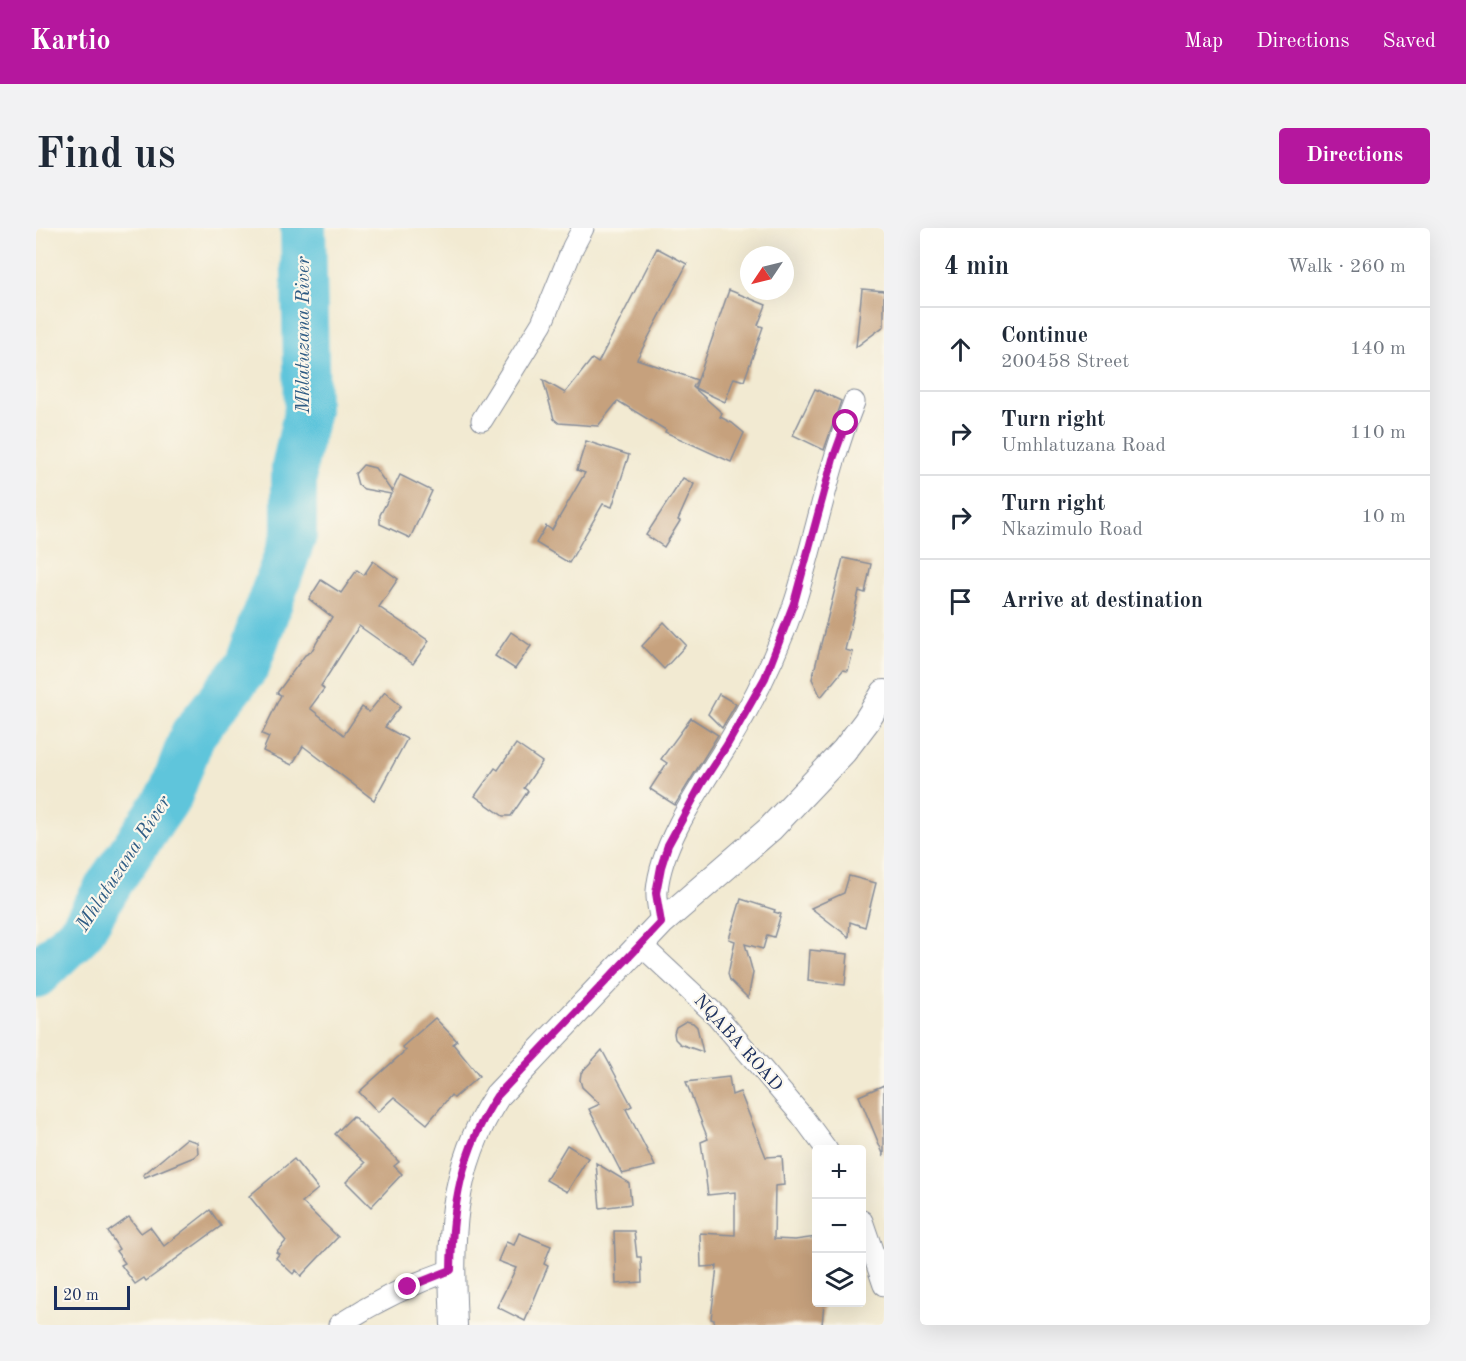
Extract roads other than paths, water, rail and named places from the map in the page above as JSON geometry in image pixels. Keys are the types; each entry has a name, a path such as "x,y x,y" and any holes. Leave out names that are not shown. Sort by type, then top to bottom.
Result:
{"street":[{"path":"482,420 542,323 583,228"},
{"path":"661,923 656,893 668,845 765,678 794,603 833,459 854,402"},
{"path":"454,1325 451,1270 457,1192 465,1164 486,1113 497,1096 661,923 770,830 844,751 884,693"},
{"name":"NQABA ROAD","path":"641,945 717,1016 824,1145"},
{"path":"866,1235 884,1285"},
{"path":"339,1325 394,1293 451,1270"}],"waterway":[{"name":"Mhlatuzana River","path":"36,975 81,932 111,881 170,795 193,734 247,666 294,535 294,468 307,410 303,228"}]}
